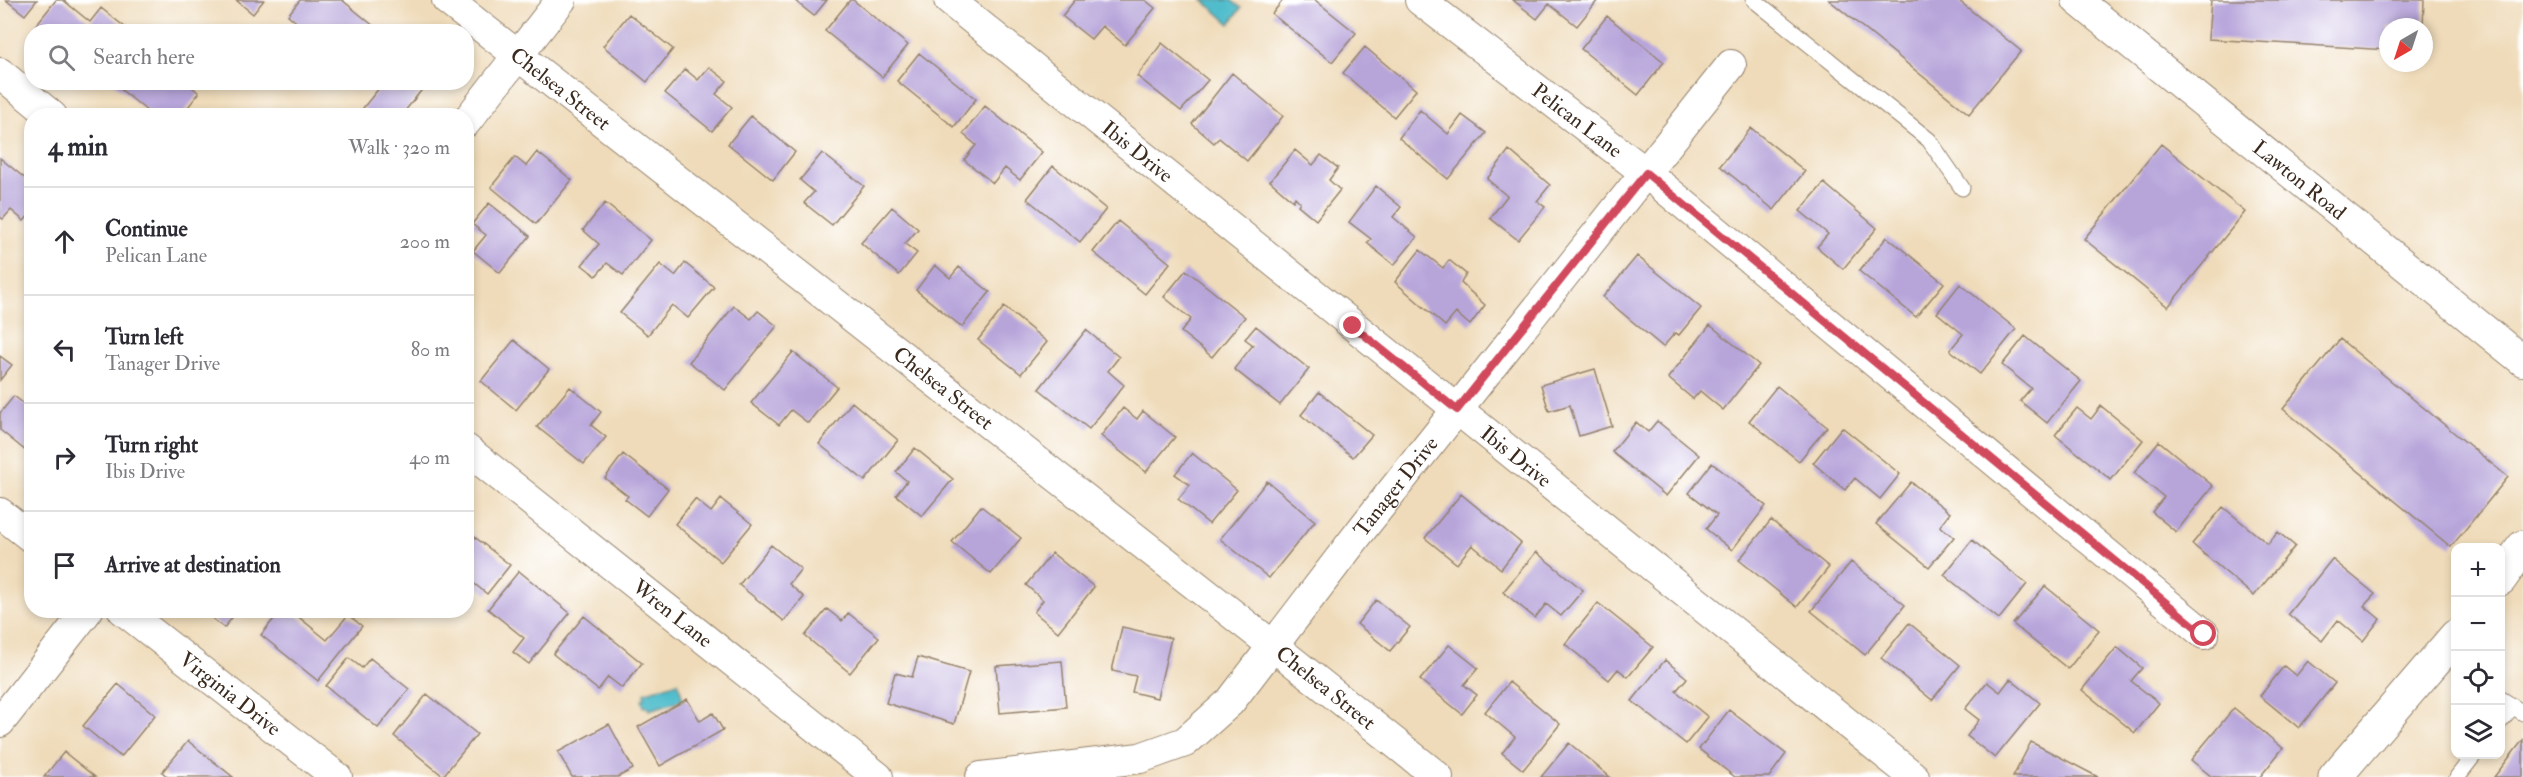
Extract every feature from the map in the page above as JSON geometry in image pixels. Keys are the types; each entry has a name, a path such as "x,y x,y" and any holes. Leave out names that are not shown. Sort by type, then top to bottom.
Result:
{"street":[{"name":"Chelsea Street","path":"447,0 1438,777"},
{"path":"474,112 561,0"},
{"name":"Ibis Drive","path":"949,0 1914,777"},
{"name":"Pelican Lane","path":"1420,0 1646,173 2204,634"},
{"name":"Lawton Road","path":"2077,0 2523,361"},
{"name":"Tanager Drive","path":"981,777 1140,758 1185,742 1230,702 1272,645 1731,65"},
{"path":"0,73 42,108"},
{"name":"Wren Lane","path":"474,455 878,777"},
{"path":"0,513 24,532"},
{"path":"2505,572 2523,547"},
{"path":"0,722 82,618"},
{"name":"Virginia Drive","path":"133,618 337,777"},
{"path":"2335,777 2451,649"}],"lane":[{"path":"1754,0 1929,140 1962,188"},
{"path":"2457,777 2471,759"}],"water":[{"path":"1203,0 1231,0 1241,8 1230,24"},
{"path":"678,682 683,700 649,710 648,706 644,707 642,699 645,698 644,693"}],"building":[{"path":"6,0 37,0 25,15"},
{"path":"56,0 63,0 90,22 101,8 121,24 37,24"},
{"path":"236,0 264,0 253,14"},
{"path":"300,0 342,0 371,24 299,24 288,15"},
{"path":"794,0 827,0 814,16"},
{"path":"850,0 853,0 908,45 882,77 825,31"},
{"path":"1075,0 1145,0 1155,8 1125,45 1102,26 1091,39 1062,16"},
{"path":"1283,0 1315,0 1356,33 1332,62 1272,14"},
{"path":"1513,0 1598,0 1577,26 1549,4 1537,19"},
{"path":"1829,0 1958,0 2021,51 1969,114"},
{"path":"2211,0 2424,0 2423,18 2379,18 2379,49 2208,39"},
{"path":"629,14 673,49 647,82 603,46"},
{"path":"1607,16 1664,62 1638,95 1581,49"},
{"path":"1162,43 1208,80 1181,111 1137,76"},
{"path":"1365,47 1416,90 1394,117 1343,73"},
{"path":"919,53 976,99 954,127 897,81"},
{"path":"709,67 727,81 716,94 732,107 712,131 665,93 685,69 698,80"},
{"path":"1232,73 1283,116 1247,161 1219,138 1214,143 1192,124"},
{"path":"122,90 195,90 199,93 187,108 143,108"},
{"path":"378,90 422,90 407,108 363,108"},
{"path":"985,106 1042,152 1020,180 1005,168 993,183 964,160 976,145 963,134"},
{"path":"1420,110 1448,134 1462,115 1486,133 1448,179 1399,138"},
{"path":"751,116 795,152 773,180 728,144"},
{"path":"1751,128 1805,171 1774,210 1720,166"},
{"path":"2161,144 2245,212 2168,307 2084,239"},
{"path":"1295,150 1313,165 1321,155 1338,168 1329,180 1340,190 1316,220 1298,205 1300,202 1295,197 1293,201 1270,181"},
{"path":"1509,150 1550,185 1537,201 1545,207 1518,240 1490,218 1507,196 1487,179"},
{"path":"537,152 572,180 536,224 491,187 515,157 526,166"},
{"path":"822,153 864,186 832,225 804,203 814,192 800,180"},
{"path":"0,158 24,178 24,221 11,210 3,219 0,217"},
{"path":"1053,166 1106,209 1080,242 1027,199"},
{"path":"1824,183 1877,228 1843,269 1817,247 1828,234 1800,211"},
{"path":"1376,186 1401,207 1393,217 1417,237 1394,265 1367,243 1371,239 1349,222"},
{"path":"489,203 530,236 500,273 474,252 486,235 474,226 474,222"},
{"path":"605,203 651,240 623,275 607,263 596,276 582,265 599,244 583,230"},
{"path":"892,207 918,229 905,244 917,253 899,275 861,243"},
{"path":"1118,221 1170,263 1145,294 1093,252"},
{"path":"1887,237 1944,283 1916,317 1859,271"},
{"path":"1420,250 1443,268 1449,260 1466,274 1461,283 1485,305 1470,325 1456,313 1445,326 1395,282"},
{"path":"1637,256 1701,308 1679,335 1675,333 1663,347 1603,297"},
{"path":"685,263 714,287 688,318 672,305 648,335 620,313 660,264 675,276"},
{"path":"935,265 950,278 959,267 990,292 962,327 916,290"},
{"path":"1186,270 1245,317 1212,357 1181,332 1191,319 1164,297"},
{"path":"1960,284 2016,329 1980,374 1950,350 1963,334 1937,313"},
{"path":"734,306 751,319 758,311 777,326 725,390 689,362"},
{"path":"1004,307 1047,342 1021,374 978,340"},
{"path":"1710,325 1759,365 1723,410 1700,391 1693,399 1668,378"},
{"path":"1256,326 1309,369 1280,405 1234,369 1253,345 1245,339"},
{"path":"1086,330 1119,357 1108,371 1124,385 1089,429 1039,389"},
{"path":"2025,336 2081,381 2047,423 2020,401 2031,388 2002,365"},
{"path":"2340,339 2508,477 2454,543 2451,543 2451,547 2283,409"},
{"path":"514,340 549,369 516,410 481,381"},
{"path":"793,352 837,387 808,423 791,410 779,425 751,403"},
{"path":"0,356 12,365 0,380"},
{"path":"1595,369 1612,426 1579,436 1570,405 1549,411 1541,385"},
{"path":"1777,386 1827,427 1799,461 1749,421"},
{"path":"570,387 601,412 591,425 606,437 584,464 537,427"},
{"path":"1319,392 1372,435 1353,457 1301,415"},
{"path":"14,396 24,404 24,450 0,430 0,413"},
{"path":"852,402 898,440 865,481 819,444"},
{"path":"2101,406 2143,440 2111,480 2055,435 2077,408 2091,419"},
{"path":"1123,408 1137,419 1143,411 1175,437 1146,472 1101,436"},
{"path":"1657,421 1699,455 1666,496 1612,452 1636,422 1648,432"},
{"path":"1842,427 1900,474 1880,499 1855,478 1845,490 1813,463"},
{"path":"2159,441 2213,486 2176,532 2152,512 2164,497 2134,473"},
{"path":"915,448 953,479 922,516 896,495 907,481 896,472"},
{"path":"1192,453 1237,490 1209,524 1178,499 1190,485 1175,474"},
{"path":"623,454 668,489 647,516 625,499 628,496 605,478"},
{"path":"1712,463 1766,506 1732,550 1706,529 1717,515 1689,493"},
{"path":"1267,481 1315,521 1269,578 1220,539"},
{"path":"1911,482 1950,513 1940,526 1954,537 1929,567 1876,524"},
{"path":"1461,494 1521,543 1501,569 1472,545 1457,564 1425,538"},
{"path":"695,499 711,512 721,499 752,524 721,562 675,524"},
{"path":"981,506 1021,538 991,574 952,542"},
{"path":"2223,507 2268,544 2278,532 2295,546 2254,596 2192,544"},
{"path":"1771,520 1829,567 1797,607 1739,560"},
{"path":"474,536 510,565 487,594 474,583"},
{"path":"1972,540 2027,584 1999,619 1944,575"},
{"path":"771,545 801,569 789,584 804,597 784,621 739,585"},
{"path":"1536,552 1583,590 1561,616 1546,604 1535,618 1503,592"},
{"path":"1052,553 1094,587 1058,632 1034,612 1043,600 1026,585"},
{"path":"2332,559 2375,594 2364,606 2380,619 2363,641 2338,620 2322,641 2288,614"},
{"path":"1851,562 1905,605 1865,655 1811,611"},
{"path":"519,571 570,613 529,664 513,652 524,638 488,609"},
{"path":"2045,586 2099,630 2068,669 2013,624"},
{"path":"1376,600 1410,627 1390,651 1357,624"},
{"path":"1598,603 1653,647 1628,677 1618,669 1609,680 1565,644"},
{"path":"827,609 842,621 848,613 879,637 850,673 805,636"},
{"path":"584,616 642,663 622,688 608,677 598,690 553,654"},
{"path":"212,618 232,618 224,628"},
{"path":"275,618 300,618 327,640 345,618 352,618 362,626 318,681 261,635"},
{"path":"1909,623 1960,665 1932,700 1881,658"},
{"path":"1122,627 1171,638 1157,698 1132,692 1136,676 1112,671"},
{"path":"1449,645 1478,668 1464,685 1477,695 1462,714 1420,680"},
{"path":"2117,647 2142,668 2131,681 2159,703 2135,733 2082,690"},
{"path":"918,657 969,672 954,724 886,703 895,673 912,677"},
{"path":"349,658 362,668 370,658 409,689 378,728 326,686"},
{"path":"1665,660 1687,678 1676,691 1708,717 1686,744 1632,701"},
{"path":"1062,661 1066,707 1000,713 996,666"},
{"path":"2308,661 2335,683 2299,728 2260,696 2284,666 2296,676"},
{"path":"2010,679 2040,703 1995,758 1967,736 1979,720 1965,709 1987,682 2000,692"},
{"path":"1509,682 1560,724 1523,770 1502,753 1515,737 1485,712"},
{"path":"118,684 155,715 121,757 83,726"},
{"path":"427,694 477,734 443,776 394,736"},
{"path":"687,699 700,721 713,713 723,730 660,766 638,727"},
{"path":"2234,708 2283,748 2260,777 2212,777 2191,760"},
{"path":"1729,710 1786,754 1769,777 1735,777 1699,749"},
{"path":"609,724 633,769 618,777 572,777 558,752"},
{"path":"2523,740 2523,777 2494,777"},
{"path":"188,741 233,777 168,777 162,772"},
{"path":"2031,742 2098,777 2013,777"},
{"path":"1569,743 1610,777 1541,777"},
{"path":"64,752 95,777 44,777"}],"route":[{"path":"1353,326 1457,410 1646,173 2204,634"}]}
